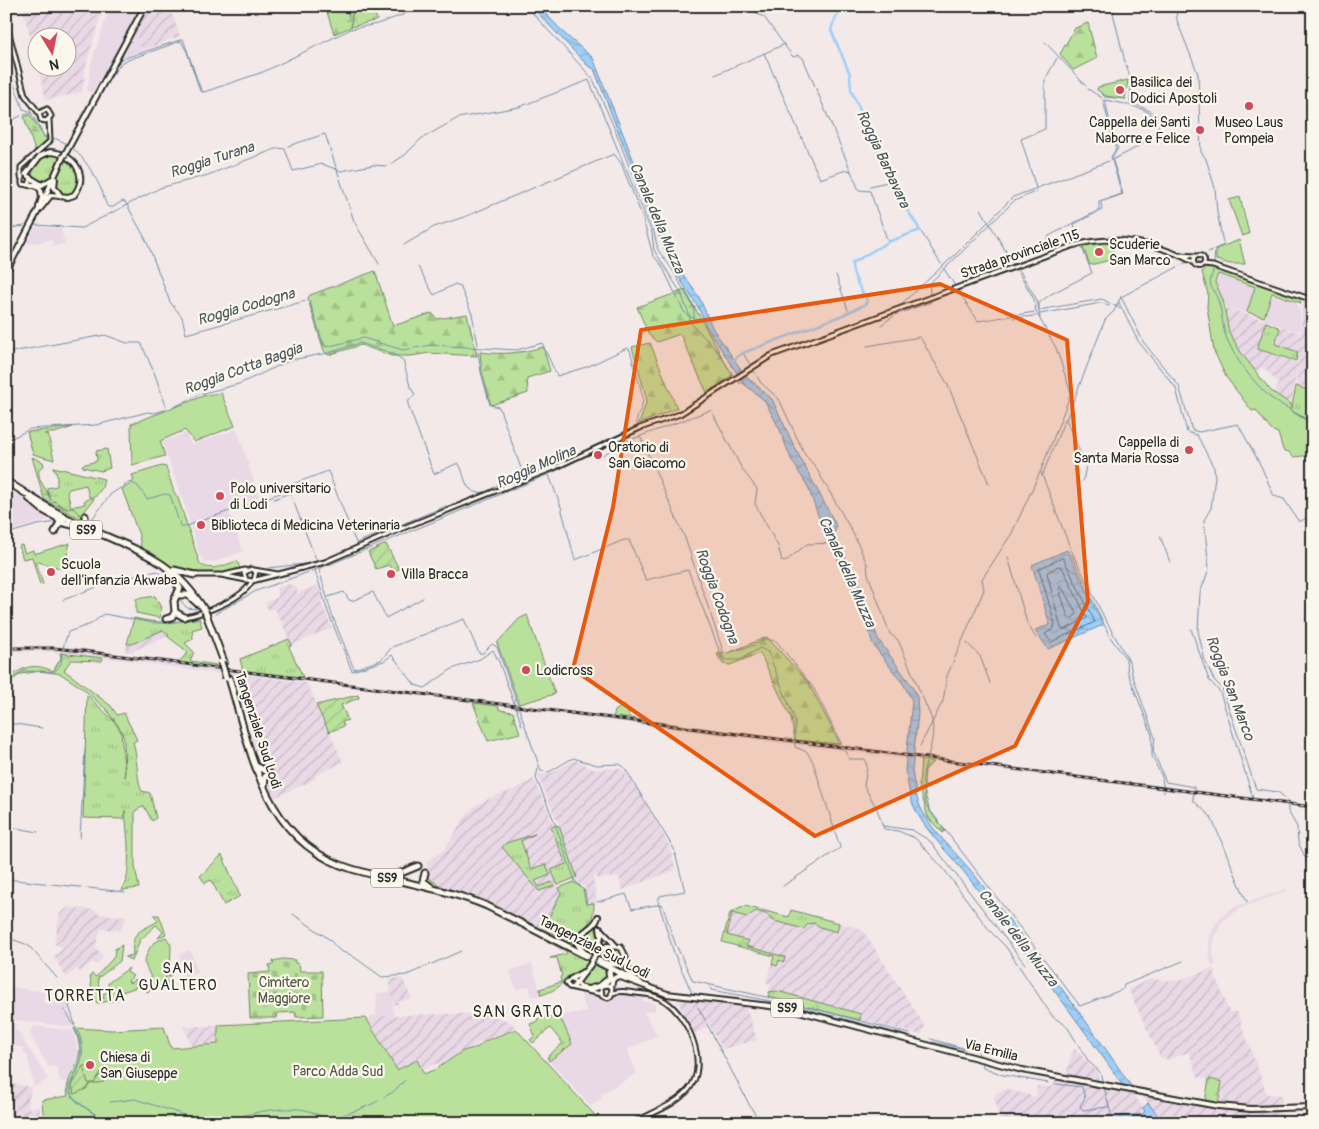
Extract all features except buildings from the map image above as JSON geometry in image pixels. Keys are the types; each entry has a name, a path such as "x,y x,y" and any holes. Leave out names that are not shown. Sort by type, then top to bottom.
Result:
{"highway":[{"name":"SS9","path":"6,483 77,526 136,550 168,571 187,589 204,613"},
{"name":"SS9","path":"6,483 59,524 100,532 139,549 158,560 192,591 204,613 223,662 265,799 280,823 302,845 320,858 341,868 458,898 486,908 637,983"},
{"path":"29,498 59,524 77,526"},
{"path":"59,524 78,520 84,516 85,523 100,532"},
{"path":"158,560 177,571 195,575"},
{"path":"166,619 172,617 175,612 174,601 179,586 168,571"},
{"path":"192,591 186,579 195,575"},
{"path":"176,596 188,595 198,604"},
{"path":"175,612 184,617"},
{"name":"Tangenziale Sud Lodi","path":"228,678 264,790 279,818 300,840 330,860 358,870 464,898 495,909 637,983"},
{"path":"256,765 262,772 269,773 265,777 264,790"},
{"path":"358,870 392,876 418,866"},
{"path":"425,873 423,879 427,885 464,898"},
{"path":"539,931 582,951"},
{"path":"600,965 609,972 611,977 608,986"},
{"path":"590,989 608,981 609,972"}],"main road":[{"path":"6,272 39,210 70,143 145,6"},
{"path":"6,22 25,95 35,108 40,111 45,109 50,111 49,126 51,138 20,170 42,185 50,181 56,173"},
{"path":"40,111 39,118 49,126"},
{"path":"44,121 49,119"},
{"path":"54,152 72,160 80,172 78,189 71,196 48,196 39,210 42,192 38,186 22,184 37,159 47,153 54,152"},
{"path":"56,173 54,187 60,195"},
{"path":"27,176 29,185"},
{"name":"Strada provinciale 115","path":"281,574 325,562 402,528 549,470 640,428 680,414 752,366 772,355 931,297 1089,242 1111,239 1131,241 1179,254"},
{"path":"1179,254 1202,256 1213,266"},
{"path":"1179,254 1198,266 1213,266 1313,300"},
{"path":"1193,262 1195,256"},
{"path":"1203,265 1205,260"},
{"path":"195,575 221,575 253,569 281,574"},
{"path":"184,617 208,611 248,588 256,574 253,569"},
{"path":"247,570 244,575 248,588"},
{"path":"221,575 253,580 281,574"},
{"path":"577,942 581,934 594,925 598,917"},
{"path":"594,925 600,927"},
{"path":"575,983 596,954 601,936 600,928 606,938 625,955 629,973 637,983"},
{"path":"571,937 577,942 582,951 614,965 622,962 625,955"},
{"path":"596,954 607,946 617,946"},
{"path":"575,983 589,966"},
{"path":"601,994 616,976 637,983"},
{"path":"575,983 590,989 608,986 655,996 672,1007 694,1044 698,1063 694,1080 685,1093 633,1123"},
{"path":"575,983 608,998 613,993 630,992"},
{"name":"Via Emilia","path":"637,983 667,994 787,1008 981,1060 1103,1085 1236,1108 1313,1108"},
{"path":"608,986 613,993"}],"highlighted area":[{"path":"940,284 1067,340 1088,602 1015,746 815,836 573,669 613,507 641,330"}],"shaded area":[{"path":"22,6 104,6 86,65 82,92 46,100 40,78 78,78 78,28 28,29"},
{"path":"110,6 141,6 92,93 87,91 91,64"},
{"path":"149,6 169,6 180,36 143,50 137,38 133,36"},
{"path":"133,36 137,38 143,50 119,60"},
{"path":"36,227 61,229 65,244 53,246 52,240 26,244"},
{"path":"1218,274 1255,288 1246,313 1224,306 1216,285"},
{"path":"1272,295 1296,302 1300,312 1300,332 1264,320"},
{"path":"1303,300 1313,304 1313,392 1296,386"},
{"path":"1224,307 1267,321 1257,349 1298,363 1291,404 1275,393 1278,383 1263,367 1256,372 1242,354 1229,332"},
{"path":"1281,326 1300,333 1299,352 1275,344"},
{"name":"Polo universitario di Lodi","path":"237,429 259,497 228,509 243,551 215,562 205,562 200,556 181,494 162,442 186,433 191,445"},
{"path":"6,488 37,507 38,514 45,513 55,518 6,532"},
{"path":"288,584 296,587 298,593 318,585 323,600 321,602 332,628 292,645 275,609 268,610 265,603 278,597 276,588"},
{"path":"163,630 169,635 131,652 125,652 127,644"},
{"path":"44,646 900,752 907,755 905,759 342,686 229,673 228,675 132,661 53,652 6,651 6,647"},
{"path":"229,673 307,683 343,762 315,776 316,779 274,798 267,781 271,775 268,769 259,762 238,679 229,676"},
{"path":"929,757 1313,806 1313,809 953,764 928,760"},
{"path":"576,760 593,769 619,768 623,770 638,790 669,845 676,870 622,890 619,877 597,879 595,875 593,878 597,901 588,902 585,887 577,882 557,820 538,777 539,774 549,774"},
{"path":"534,779 553,823 554,826 551,828 566,864 558,885 567,931 556,935 490,904 434,883 426,874 428,869 426,862 444,850 465,817 476,805"},
{"path":"1287,889 1287,891 1241,908 1223,920 1213,940 1213,954 1216,965 1212,967 1209,941 1214,927 1221,917 1234,907"},
{"path":"745,906 789,917 791,910 862,929 925,1026 921,1035 768,997 771,984 766,982 774,956 722,942 730,913"},
{"path":"69,907 94,910 100,914 127,916 120,930 101,929 95,946 103,957 96,965 92,962 80,972 77,969 66,977 54,957 64,947 54,944 60,913"},
{"path":"190,950 198,972 184,978 179,955"},
{"path":"532,963 541,995 532,997 529,986 516,990 510,971"},
{"path":"1213,968 1229,1012 1237,1012 1267,1094 1283,1095 1281,1106 1236,1106 1219,1101 1222,1082 1198,1077 1189,1052 1167,1060 1165,1058 1161,1059 1128,989 1150,979 1178,981"},
{"path":"402,978 412,999 398,1001 398,1013 397,1004 393,1005 389,979"},
{"path":"6,986 45,992 43,1003 51,1005 55,998 66,999 69,1008 67,1014 72,1027 7,1019 16,1024 14,1031 17,1030 48,1079 34,1087 24,1048 13,1046 14,1041 6,1040"},
{"path":"581,991 594,993 599,998 611,999 619,993 644,995 643,1001 655,1003 655,1010 644,1012 657,1035 627,1050 637,1073 602,1094 601,1098 591,1106 549,1061 572,1044 562,1020 564,1015 587,1011 582,1001"},
{"path":"391,992 394,1016 376,1017 377,993"},
{"path":"697,999 746,1006 757,1040 723,1049 709,1024 707,1024 708,1027 693,1034 677,1000"},
{"path":"487,1013 510,1022 516,1028 485,1040 448,1060 422,1069 417,1060 397,1070 368,1021 372,1016"},
{"path":"218,1025 218,1044 191,1045 184,1027"},
{"path":"34,1026 74,1031 78,1057 67,1082 60,1081 57,1067 48,1066 33,1041 30,1032"},
{"path":"1075,1049 1096,1071 1101,1083 1066,1077 1070,1057"},
{"path":"1061,1080 1131,1092 1156,1123 1000,1123 994,1097 998,1092 1007,1089 1036,1097 1037,1086 1051,1087 1056,1081"},
{"path":"8,1083 31,1087 28,1108 40,1107 39,1123 6,1123"},
{"path":"1145,1095 1243,1111 1280,1111 1284,1123 1164,1123 1143,1097"}],"green space":[{"path":"325,6 353,6 351,27 334,34"},
{"path":"353,6 372,6 377,20 351,27"},
{"path":"1088,23 1097,58 1073,70 1060,54 1075,28"},
{"path":"1128,80 1125,99 1106,96 1097,90 1098,87"},
{"path":"30,115 44,137 48,139 35,151 24,117"},
{"path":"49,154 61,157 50,180 44,184 34,180 33,172 38,161"},
{"path":"65,160 74,167 78,176 77,187 70,196 61,195 57,186 57,178"},
{"path":"1240,197 1249,234 1242,236 1229,200"},
{"name":"Scuderie San Marco","path":"1110,240 1115,259 1090,265 1082,244"},
{"path":"1239,240 1245,264 1230,264 1216,260 1216,249"},
{"path":"1206,267 1214,267 1299,298 1301,303 1272,293 1264,317 1247,312 1255,287 1218,274 1215,282 1223,300 1229,332 1242,354 1271,391 1291,404 1290,410 1310,423 1313,428 1313,455 1293,457 1289,452 1283,450 1278,433 1271,430 1256,410 1252,411 1226,377 1214,351 1207,307 1208,294 1202,272"},
{"path":"375,271 393,326 432,313 437,319 467,314 477,356 429,353 411,356 392,356 361,345 328,355 324,351 308,298 310,295"},
{"path":"685,290 732,375 707,393 680,334 657,342 649,335 637,307"},
{"path":"1266,322 1280,328 1275,344 1298,352 1296,361 1257,349"},
{"path":"650,343 677,408 639,424 647,400 632,347"},
{"path":"543,347 550,371 527,378 528,393 491,405 482,372 480,352 512,353"},
{"path":"1296,386 1313,392 1313,428 1309,420 1291,411"},
{"path":"221,393 235,426 194,442 185,430 160,441 165,456 132,465 131,424 206,395"},
{"path":"73,427 54,433 45,433 45,435 48,434 54,460 33,454 27,432"},
{"path":"107,449 110,468 101,471 83,467 82,465 97,461 96,451"},
{"path":"32,457 43,462 44,466 39,469 39,478 50,499 67,509 73,508 81,516 79,518 44,499"},
{"path":"162,466 166,467 200,564 213,568 237,561 240,568 218,575 189,573 175,569 141,548 139,535 122,489 134,480 132,475"},
{"path":"53,467 104,479 102,488 95,497 89,497 86,485 69,489 67,492 71,507 85,504 84,501 91,498 94,499 81,516 73,508 67,509 50,499 47,488 57,486 57,475"},
{"path":"70,543 63,569 35,561 43,584 40,585 32,557 23,559 19,546 22,545 25,553 33,550 34,554"},
{"path":"386,544 399,569 394,571 389,565 376,569 368,552"},
{"path":"155,596 161,608 160,618 136,613 136,599"},
{"path":"527,615 555,694 519,704 497,643 519,619"},
{"path":"134,618 166,622 199,618 202,627 192,630 193,639 185,643 194,652 190,661 216,665 216,667 178,663 188,652 167,636 169,635 163,630 132,644 127,644"},
{"path":"767,637 808,682 840,744 795,740 791,718 760,653 730,665 723,664 717,654 728,653"},
{"path":"289,639 292,645 289,647 303,677 243,671 240,659"},
{"path":"60,653 103,658 102,661 71,660 64,670 111,706 117,715 124,713 137,740 133,742 140,787 142,791 150,793 156,818 152,821 144,806 135,811 135,867 139,888 121,890 125,884 128,865 125,810 124,819 83,818 87,695 114,721 121,732 125,777 124,739 121,730 106,709 82,688 61,674 41,671 21,674 6,684 9,678 27,667 42,667 53,671 61,658"},
{"path":"358,695 359,698 341,705 348,720 342,722 344,726 329,732 316,705"},
{"path":"473,703 498,706 500,710 513,712 520,733 488,741"},
{"path":"624,704 630,718 793,741 613,718 615,711"},
{"path":"921,760 933,762 925,770 925,797 927,807 945,831 943,833 928,818 919,785"},
{"path":"559,826 577,877 558,885 551,870 566,864 551,827"},
{"path":"535,834 521,841 531,869 546,864 550,875 535,881 539,887 552,882 554,886 539,891 502,847 506,843"},
{"path":"222,855 240,896 224,905 211,880 205,883 200,876"},
{"path":"426,874 436,883 455,892 428,885 425,882"},
{"path":"574,882 583,889 586,904 594,903 594,911 589,923 584,928 573,934 559,934 567,931 547,921 561,893 559,888"},
{"path":"459,893 481,900 549,932 573,938 577,947"},
{"path":"745,906 789,917 791,910 839,923 837,932 820,927 814,923 808,924 804,929 771,920 768,915 756,911 747,917 732,913 727,935 749,941 746,946 785,957 784,962 779,960 777,966 772,964 774,956 722,942 730,913"},
{"path":"154,915 159,915 166,934 158,938 163,932 156,925 140,940 132,961 125,957 133,955 135,936 158,921"},
{"path":"521,927 589,961 582,969 565,978 558,987 541,995 540,989 561,982 560,977 562,976 557,958 550,958 566,954 567,952"},
{"path":"594,927 598,934 598,940 593,955 582,950 578,943 581,936"},
{"path":"166,937 171,945 170,977 165,977 168,984 147,992 144,984 152,980 144,962 151,946"},
{"path":"122,945 120,961 98,978 100,997 104,999 102,994 109,992 108,983 129,968 127,972 133,976 128,981 130,983 135,979 137,987 116,994 117,1000 97,1003 92,993 90,976 92,974 96,977 114,957 115,949"},
{"path":"614,946 621,950 624,957 618,964 609,963 596,957 603,949"},
{"name":"Cimitero Maggiore","path":"283,959 295,960 295,963 299,964 300,971 322,971 323,1016 296,1017 295,1012 278,1013 277,1018 250,1018 248,974 270,972 269,965 274,964 273,961"},
{"path":"592,963 606,971 608,979 594,987 582,986 581,979"},
{"path":"777,991 861,1014 860,1020 768,997 769,992"},
{"path":"550,1017 562,1021 572,1044 549,1061 547,1057 563,1043 550,1028 533,1043 530,1040 535,1036 530,1024 538,1021 537,1019"},
{"name":"Parco Adda Sud","path":"366,1018 397,1070 417,1060 424,1074 436,1069 463,1051 478,1047 485,1041 516,1029 602,1123 44,1123 42,1100 68,1096 67,1088 78,1060 79,1051 74,1028 112,1030 164,1027 171,1048 218,1044 218,1025"},
{"path":"83,1066 86,1066 84,1070 88,1083 94,1083 101,1072 104,1082 90,1084 86,1089 74,1094 72,1086"},
{"path":"1209,1079 1222,1082 1218,1105 1205,1102"}],"water":[{"path":"531,6 538,6 567,36 593,58 658,222 682,273 699,297 713,329 745,375 772,399 796,450 835,523 834,533 825,534 808,487 791,459 780,430 765,401 744,384 707,328 698,307 676,273 662,244 594,69 587,65"},
{"name":"Canale della Muzza","path":"834,535 860,587 878,639 912,686 917,697 918,713 912,771 916,793 910,794 905,770 912,701 904,685 874,646 853,589 841,567 830,539 830,536"},
{"path":"1067,550 1103,625 1048,649 1035,630 1050,625 1032,565"},
{"name":"Canale della Muzza","path":"916,795 933,828 968,867 1036,955 1133,1089 1124,1087 967,876 927,828 914,807 910,796"},
{"path":"1148,1103 1164,1123 1156,1123 1148,1119 1093,1123 1103,1118 1143,1114 1145,1111 1143,1108"}],"waterway":[{"path":"348,16 349,6"},
{"path":"109,77 119,60 183,39 201,90 204,92 263,72 351,29 377,24 405,14 409,6"},
{"name":"Canale della Muzza","path":"526,6 593,79 616,132 654,232 658,250 672,269 694,308 694,317"},
{"path":"755,6 757,14 764,17 793,57 799,55 803,58 859,190 870,191 888,242"},
{"name":"Roggia Barbavara","path":"733,360 743,353 843,315 866,304 867,300 859,287 852,263 888,242 920,230 899,197 851,90 850,74 831,30 840,6"},
{"path":"1117,6 1113,13 1125,62"},
{"path":"1176,6 1177,21 1198,74 1200,128"},
{"path":"107,78 112,76 122,62 181,41 187,52 200,91 203,92"},
{"path":"1045,42 1086,86"},
{"path":"715,75 783,45"},
{"path":"764,53 820,179 846,170 851,171"},
{"path":"1046,78 1057,58"},
{"path":"1126,65 1131,80 1130,102"},
{"name":"Roggia Codogna","path":"6,79 12,79 23,109 30,111 44,136 48,137"},
{"name":"Canale della Muzza","path":"391,164 405,155 421,139 458,118 519,107 589,80 652,233 654,250 681,293 690,317 689,321 717,351 735,377"},
{"path":"881,325 895,315 931,302 929,284 1014,201 1037,191 1021,139 1045,129 1045,80"},
{"path":"1088,89 1102,98"},
{"path":"1100,92 1105,97"},
{"path":"1105,97 1126,99"},
{"path":"1103,100 1111,132"},
{"path":"1105,100 1143,110 1156,118 1160,123 1146,140 1134,149 1114,159"},
{"path":"1014,259 1047,242 1049,236 1099,210 1099,201 1122,194 1111,157 1116,149 1111,135 1105,100"},
{"path":"1133,103 1152,112"},
{"name":"Roggia Codogna","path":"24,115 31,113"},
{"path":"1156,114 1161,119"},
{"path":"6,129 12,120 21,116"},
{"path":"1200,131 1201,152 1206,159 1215,188 1223,243"},
{"path":"288,146 325,134 354,221"},
{"path":"1079,240 1074,224 1102,210 1101,202 1123,194 1112,158 1118,148 1112,134"},
{"name":"Roggia Codogna","path":"52,138 68,145 88,165 108,207 113,207 123,201 126,203 147,242 170,302 182,317 186,334 309,300 326,347 363,338 403,350 431,345 517,350 542,343 557,376 589,366 627,348 630,350 643,397 637,425"},
{"name":"Roggia Turana","path":"34,225 82,228 160,188 208,175 278,148 285,149 293,171 322,164 341,171 373,165 387,166"},
{"name":"Canale della Muzza","path":"404,245 434,227 464,217 614,154 621,163 642,216 653,255 662,266 684,312 690,317 703,320"},
{"path":"898,307 956,254 1013,197 1109,161"},
{"path":"870,186 887,182 899,203"},
{"path":"981,209 1014,265"},
{"path":"355,223 379,264"},
{"name":"Roggia Turana","path":"6,229 24,226"},
{"path":"920,230 941,264"},
{"path":"1081,245 1092,273 1051,294 1039,303 1039,310 1102,299 1121,309"},
{"path":"1208,252 1224,245"},
{"path":"1214,265 1215,249"},
{"path":"1083,481 1086,466 1066,420 1105,320 1114,311 1121,297 1187,262"},
{"path":"418,267 434,295 455,284 460,286 472,314 478,345"},
{"path":"920,746 943,701 947,676 984,590 982,579 1012,533 1041,470 1071,393 1056,348 1036,312 1034,299 1016,268"},
{"path":"1018,268 1037,300 1040,318"},
{"path":"944,269 978,321 1035,312"},
{"path":"1214,269 1210,282 1218,300 1225,334 1238,360 1250,377 1270,397 1300,416 1313,429"},
{"path":"836,275 848,310"},
{"path":"1121,297 1144,343 1179,386 1192,430 1199,432 1238,424 1261,466 1274,496 1284,499 1299,522 1313,515"},
{"name":"Roggia San Marco","path":"1118,301 1138,341 1176,388 1187,432 1197,435 1214,468 1215,477 1211,508 1204,520 1209,569 1200,593 1198,631 1205,661 1214,680 1222,688 1256,789 1278,792 1288,800 1288,811 1297,827 1298,842 1313,874"},
{"path":"1040,314 1101,303 1109,306"},
{"path":"1013,318 1036,316"},
{"path":"6,353 105,335 127,343 141,343 153,370"},
{"path":"867,346 920,337 947,383 989,484"},
{"name":"Roggia Cotta Baggia","path":"6,441 30,429 96,425 148,412 154,413 172,408 200,394 239,384 291,360 328,353 360,343 392,353 403,360 410,386 415,395 409,400 408,405 434,474 458,463 469,488 475,492 482,492 489,490 521,471"},
{"path":"478,352 490,405 499,407 522,471 543,464 547,468"},
{"name":"Canale della Muzza","path":"743,353 761,383 779,399 805,455 815,466 854,535 867,564 868,574 890,634 898,640 931,717 933,731 923,774 923,787 929,809 1080,1006 1121,990"},
{"path":"154,372 166,406"},
{"path":"737,380 739,383 744,383"},
{"name":"Roggia Molina","path":"215,614 256,591 331,564 477,504 554,472 590,453 593,453 598,458 622,443 711,410 742,469 757,489 755,504 778,546 782,561 785,562 807,544 832,543"},
{"path":"1042,476 1065,419"},
{"name":"Roggia Codogna","path":"641,438 685,538 724,654 755,645 765,639 776,641 813,687 849,759 865,759 867,767 864,786 877,809 884,829 898,831 915,838 943,868 990,931 1006,947 1053,1017 1066,1025 1089,1062 1100,1072 1111,1114"},
{"path":"274,499 292,492 293,484 328,471 356,543 446,506"},
{"path":"1041,472 1071,550 1105,619 1130,663 1132,674 1155,738 1153,751 1166,782 1194,787 1193,800 1211,817 1247,902"},
{"path":"549,475 561,507 575,560 624,540 629,540 646,580 688,570 723,660 740,660 760,648 768,652 795,720 795,747 807,752 813,762 840,847"},
{"path":"88,520 92,519 111,494 130,482 138,486 147,499 165,494 170,495 181,528 289,490 317,562"},
{"path":"6,534 37,525 56,522"},
{"path":"63,525 78,532 82,530"},
{"path":"1160,536 1170,562"},
{"path":"1071,554 1110,637 1126,659 1128,673 1152,735 1152,756 1162,777 1164,793"},
{"path":"1008,557 1027,623 1036,638"},
{"path":"268,568 313,563"},
{"path":"318,566 332,615 354,669 381,660 392,647 464,619 479,653 483,653 492,644 497,647 518,706"},
{"path":"314,567 328,612 352,671 384,661 392,655 415,685 425,688 452,669 480,659 493,650 515,706"},
{"path":"63,600 110,582 157,571 172,583 176,593"},
{"path":"328,597 344,592 349,600 352,601 373,592 386,618 423,598"},
{"path":"178,598 187,608 197,609"},
{"path":"63,648 68,632 91,624 104,614 153,623 168,623 199,618"},
{"name":"Roggia San Marco","path":"1191,629 1209,680 1220,692 1253,798"},
{"path":"967,643 980,656 990,683"},
{"path":"6,682 24,671 54,672 61,664 62,653"},
{"path":"6,743 11,696"},
{"path":"516,708 522,726"},
{"path":"519,709 541,771 549,772 573,758 597,765 619,764 624,767 674,849 685,891 660,896 658,901 674,953 693,995"},
{"path":"8,723 42,728"},
{"path":"80,838 85,750"},
{"path":"538,768 536,778 553,818 575,881 585,891 587,904 592,903"},
{"path":"6,826 38,832"},
{"name":"Canale della Muzza","path":"883,826 912,830 930,841 1025,964"},
{"path":"783,886 840,848"},
{"path":"6,879 125,892"},
{"path":"597,902 626,894 632,909 662,904 675,943 693,981 789,1002 910,1034"},
{"path":"293,914 329,939 340,951 351,955 382,977 407,975 461,951"},
{"path":"6,937 28,945 57,978"},
{"path":"1123,989 1124,985 1183,961"},
{"path":"710,986 711,990 792,1005 908,1036"},
{"path":"67,999 75,1025"},
{"path":"698,1007 705,1020"},
{"path":"67,1013 74,1026"},
{"path":"707,1024 750,1106 761,1123"},
{"path":"76,1030 81,1045 81,1055 79,1065 69,1086 69,1092 77,1102 107,1123"},
{"path":"78,1030 82,1053 80,1065 71,1086 72,1094 83,1106 109,1123"},
{"path":"931,1039 966,1049"},
{"path":"933,1042 965,1049"},
{"path":"978,1052 980,1057"},
{"path":"981,1061 983,1067 1003,1075 1048,1083"},
{"path":"384,1097 393,1092 405,1080"},
{"path":"1056,1084 1082,1087 1085,1098 1080,1106 1083,1110 1108,1107"},
{"path":"110,1102 135,1099 209,1123"},
{"path":"227,1123 254,1113 287,1109 305,1110 331,1118 378,1101"}],"railway":[{"path":"6,648 54,648 83,651 1313,807"}],"place":[{"name":"Basilica dei Dodici Apostoli","path":"1120,90"},
{"name":"Museo Laus Pompeia","path":"1249,106"},
{"name":"Cappella dei Santi Naborre e Felice","path":"1200,130"},
{"name":"Scuderie San Marco","path":"1099,252"},
{"name":"Cappella di Santa Maria Rossa","path":"1189,450"},
{"name":"Oratorio di San Giacomo","path":"598,455"},
{"name":"Polo universitario di Lodi","path":"220,496"},
{"name":"Biblioteca di Medicina Veterinaria","path":"201,525"},
{"name":"Scuola dell'infanzia Akwaba","path":"51,572"},
{"name":"Villa Bracca","path":"391,574"},
{"name":"Lodicross","path":"526,670"},
{"name":"Chiesa di San Giuseppe","path":"90,1065"}],"district":[{"name":"SAN GUALTERO","path":"178,976"},
{"name":"TORRETTA","path":"85,996"},
{"name":"SAN GRATO","path":"518,1012"}]}
